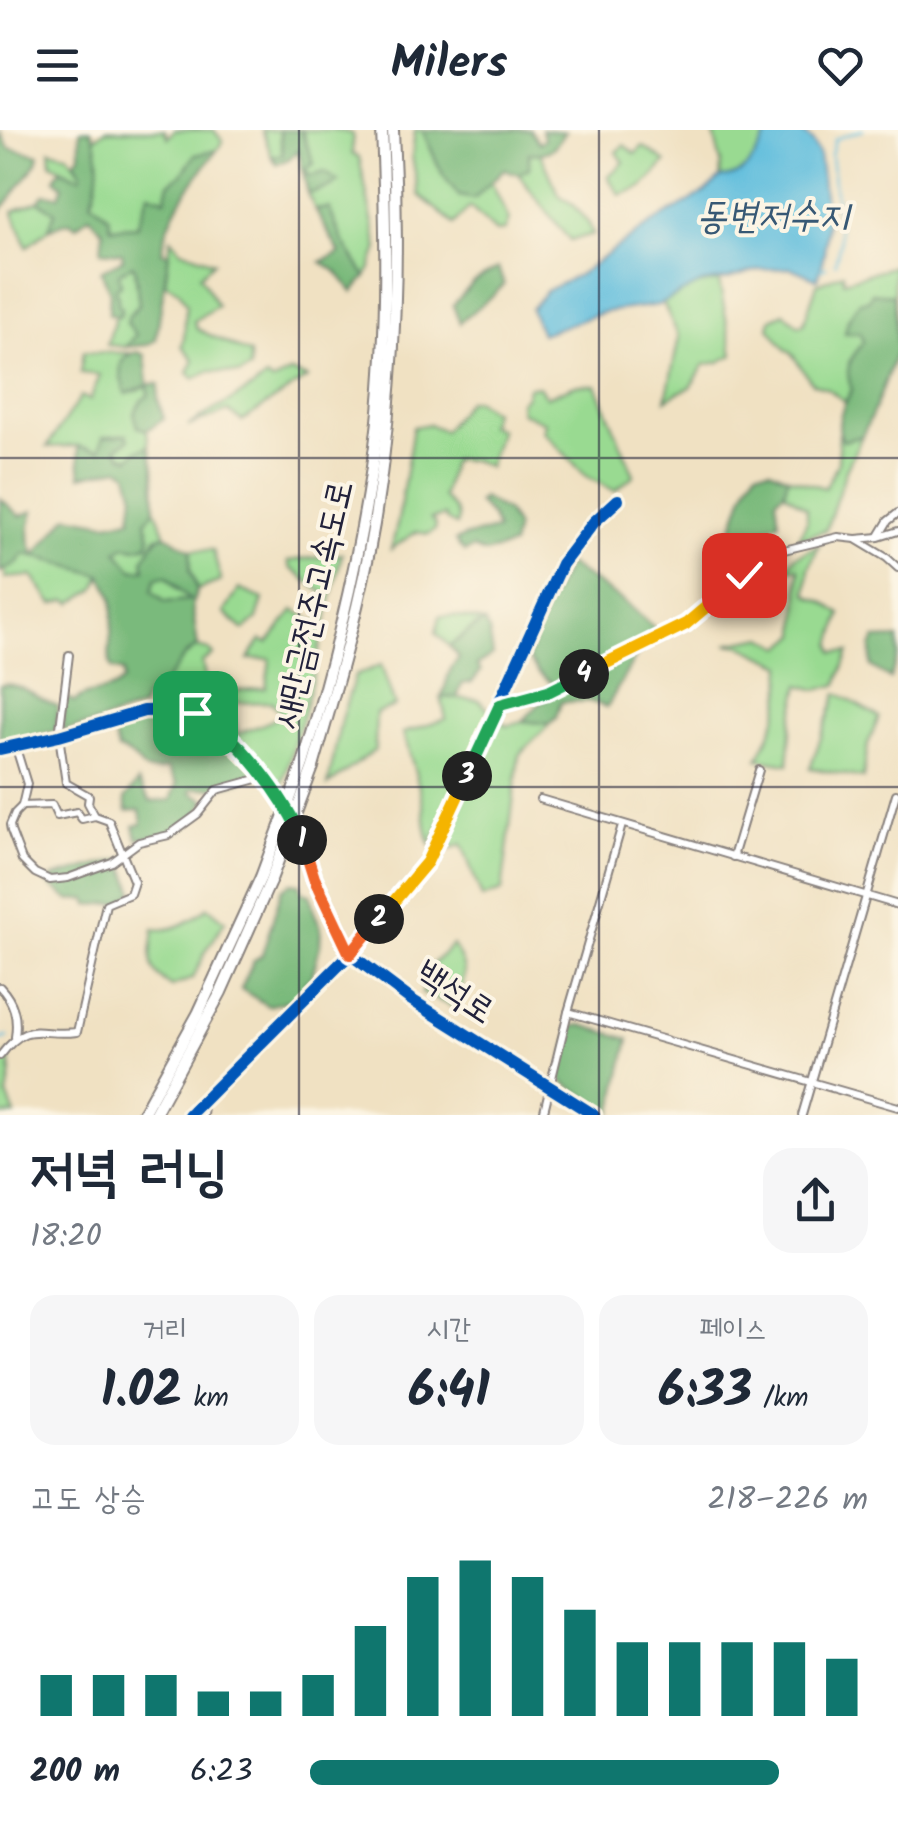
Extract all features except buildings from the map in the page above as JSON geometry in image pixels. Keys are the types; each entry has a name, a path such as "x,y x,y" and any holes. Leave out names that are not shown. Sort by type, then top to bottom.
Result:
{"highway":[{"name":"새만금전주고속도로","path":"308,766 364,520 378,420 386,304 382,130"},
{"name":"새만금전주고속도로","path":"154,1115 222,992 342,669 370,544 388,417 396,305 393,130"},
{"name":"새만금전주고속도로","path":"142,1115 266,880"}],"street":[{"path":"192,1115 350,954 427,862 562,564 594,522 618,500"},
{"path":"878,537 898,513"},
{"path":"500,705 548,692 686,624 744,575 784,550 838,537 878,537 898,531"},
{"path":"856,539 898,568"},
{"path":"69,655 59,736 66,783 89,796 95,816"},
{"name":"백석로","path":"0,749 144,710 188,710 206,717 266,777 297,826 314,878 350,954 410,999 594,1115"},
{"path":"15,745 28,784 22,806 10,825 22,860 34,873 50,880 68,878 112,862 138,842 169,835 198,814 217,790 266,777"},
{"path":"733,856 760,770"},
{"path":"802,1115 896,794"},
{"path":"540,800 898,906"},
{"path":"0,1056 15,1038 26,1032 77,1032 106,904 130,894 134,882 109,821 95,816 82,819 77,812 57,816 52,806 22,806"},
{"path":"543,1115 622,825"},
{"path":"0,987 10,998 18,1019 15,1038"},
{"path":"568,1012 898,1107"},
{"path":"204,1115 206,1098"}],"green space":[{"path":"80,130 91,130 94,138 98,174 91,201 109,217 111,228 137,226 149,193 165,199 169,184 182,174 195,155 217,150 169,223 162,252 169,253 156,340 147,345 126,347 136,335 127,323 139,305 135,268 132,265 119,273 121,285 115,289 122,308 120,316 109,314 110,292 101,271 123,259 122,253 101,251 103,231 89,216 76,226 69,222 49,229 55,212 38,201 44,194 59,196 63,186 55,179 60,170 81,177 75,161 80,155"},
{"path":"106,130 164,130 168,138 174,130 214,130 223,142 217,150 195,156 169,184 165,199 149,193 137,226 110,228 109,217 91,201 98,170 94,138"},
{"path":"262,130 279,130 283,154 272,157"},
{"path":"280,130 301,130 314,164 307,168 309,176 325,172 338,181 308,194 298,150 277,164 272,157 283,154"},
{"path":"302,130 353,134 352,154 359,157 378,248 366,277 342,240 329,208 315,210 308,194 331,187 306,173 313,163"},
{"path":"415,130 422,130 443,175 474,199 491,181 509,220 505,230 496,232 470,207 454,224 419,195 412,156"},
{"path":"422,130 530,130 539,143 544,139 542,130 565,132 551,150 529,153 529,168 518,174 504,169 474,199 459,196 443,175"},
{"path":"713,130 770,130 745,169 720,178 721,163"},
{"path":"0,132 9,148 39,155 0,212"},
{"path":"624,145 635,154 643,146 666,162 643,187 620,195 608,177 624,162 616,152"},
{"path":"50,150 68,154 82,173 81,178 51,163"},
{"path":"529,152 541,154 559,195 572,204 593,234 570,241 518,174 529,168"},
{"path":"38,201 55,212 49,229 27,247 13,211"},
{"path":"329,208 342,240 366,277 353,292 336,271 321,262 340,253 315,210"},
{"path":"171,238 181,250 214,262 200,275 217,306 194,321 197,329 250,354 250,369 240,374 209,371 194,379 188,373 194,360 182,346 187,305 179,291 165,283"},
{"path":"132,265 139,306 129,315 136,335 126,347 107,345 116,316 120,316 115,288 119,273"},
{"path":"894,266 894,295 872,293 869,300 859,302 848,320 864,342 849,362 852,390 845,402 812,383 769,328 771,319 784,313 803,325 817,284 843,273 844,281"},
{"path":"498,268 504,284 460,323 453,305 474,282"},
{"path":"719,281 733,355 704,365 691,387 666,400 679,337 663,303 697,285"},
{"path":"872,293 894,295 897,350 862,436 843,441 839,421 852,390 848,369 863,342 860,333 845,333 859,302 869,300"},
{"path":"83,352 129,353 121,363 136,391 148,384 138,426 147,430 149,446 130,458 122,456 117,447 127,434 103,437 101,451 78,446 47,447 81,396 90,400 100,375 80,373"},
{"path":"138,352 145,355 148,384 159,384 158,399 164,419 147,430 138,427 134,413 148,396 148,385 126,394 120,374 125,358"},
{"path":"291,372 307,378 242,421 228,411 188,426 266,378 272,382"},
{"path":"575,385 596,385 634,475 615,491 586,476 543,431 545,422 521,412 520,402 528,387 539,386 546,397"},
{"path":"475,400 493,411 489,425 500,430 488,467 473,460 452,460 443,497 457,513 456,525 445,516 431,519 435,530 428,534 416,532 391,549 413,427 429,424 444,431 467,401"},
{"path":"839,433 843,441 862,436 826,530 798,539 807,521 807,508 784,492 788,477 825,488 838,463"},
{"path":"127,434 129,439 117,448 122,456 130,458 149,446 155,509 146,521 148,545 125,546 117,551 133,570 145,569 143,560 161,536 166,535 191,550 190,569 197,590 192,605 198,647 187,653 154,696 146,696 141,708 62,731 66,697 74,702 123,681 123,672 112,669 110,662 112,597 101,575 34,556 24,554 0,572 0,498 20,516 33,511 29,539 35,555 68,516 106,523 131,519 134,495 128,473 119,468 81,476 78,446 100,450 103,437","holes":["166,576 190,600 165,602 152,591 156,578"]},
{"path":"770,469 788,477 784,492 776,499 779,522 747,538 735,555 727,556 723,547 746,489 757,470"},
{"path":"482,498 507,512 516,528 512,546 485,553 473,548 464,552 455,541 497,530 492,517 478,503"},
{"path":"155,509 166,535 156,537 144,560 145,569 133,570 116,550 125,546 137,548 150,537 146,521"},
{"path":"819,545 809,568 807,593 841,614 832,645 834,652 849,652 837,685 817,690 800,685 788,764 758,759 777,714 783,665 742,646 727,644 764,637 782,647 797,635 799,569 786,568 796,556"},
{"path":"191,550 213,550 221,581 197,590 190,569"},
{"path":"24,554 101,575 95,589 72,603 67,600 53,604 32,576 5,578 6,568"},
{"path":"342,554 304,712 279,795 241,743 217,719 191,705 152,707 170,673 198,647 213,655 202,662 209,697 234,717 238,734 282,715 272,702 230,703 235,691 266,688 270,659 248,659 261,640 268,643 294,610 315,622 321,619 325,594 290,568 288,561"},
{"path":"568,564 627,604 658,631 637,654 607,707 589,701 561,702 550,724 523,721 553,694 552,683 528,658 546,607"},
{"path":"166,576 191,600 165,602 152,591 156,577"},
{"path":"239,589 263,599 257,619 244,630 224,613"},
{"path":"440,616 484,622 449,646 436,633"},
{"path":"484,622 493,655 477,665 481,671 472,682 462,684 457,698 441,697 459,658 449,646"},
{"path":"898,638 898,655 890,679 871,666 871,647 875,639"},
{"path":"381,665 395,706 376,713 375,750 328,785 341,719 355,676"},
{"path":"0,685 58,706 56,731 0,744"},
{"path":"837,693 879,717 868,744 863,778 810,768"},
{"path":"441,697 479,700 506,726 523,721 550,724 519,755 502,891 482,898 462,844 449,849 443,843 464,796 460,781 431,845 403,733 446,719"},
{"path":"142,718 165,726 189,723 210,731 260,775 216,788 193,788 191,792 206,800 193,820 170,834 137,839 134,826 142,824 140,810 127,811 125,799 138,782 150,801 171,800 177,784 167,768 144,769 118,750 114,736 103,735 100,728 110,726 114,730 118,724"},
{"path":"122,859 134,892 120,903 89,905 87,899 69,900 48,883 53,877"},
{"path":"291,883 300,884 302,892 310,894 321,927 320,945 312,977 305,982 312,985 299,998 268,1006 241,989 254,960 262,955 282,889"},
{"path":"208,907 225,921 193,978 172,987 153,969 154,929 176,927"},
{"path":"452,945 464,969 456,1008 422,993 432,965"},
{"path":"582,1025 629,1039 612,1113 563,1082 560,1075 573,1026"},
{"path":"9,1053 7,1095 15,1115 0,1115 0,1063"}],"water":[{"name":"동변저수지","path":"770,130 800,130 819,154 826,232 817,279 791,268 758,270 702,283 658,305 604,312 541,334 531,309 546,291 580,274 649,225 705,192 720,178 745,169"}],"waterway":[{"path":"835,263 840,242 831,155 835,139 863,130"},
{"path":"821,269 826,267"},
{"path":"0,1040 8,1037"}],"cycle path":[{"path":"189,1115 350,954 427,862 562,564 594,522 618,500"},
{"path":"0,749 144,711 188,710 206,717 258,769 290,814 350,954 410,999 594,1115"}],"route":[{"path":"195,713 226,734 258,768 290,814 314,878 350,954 427,862 500,705 548,692 686,624 744,575"}]}
